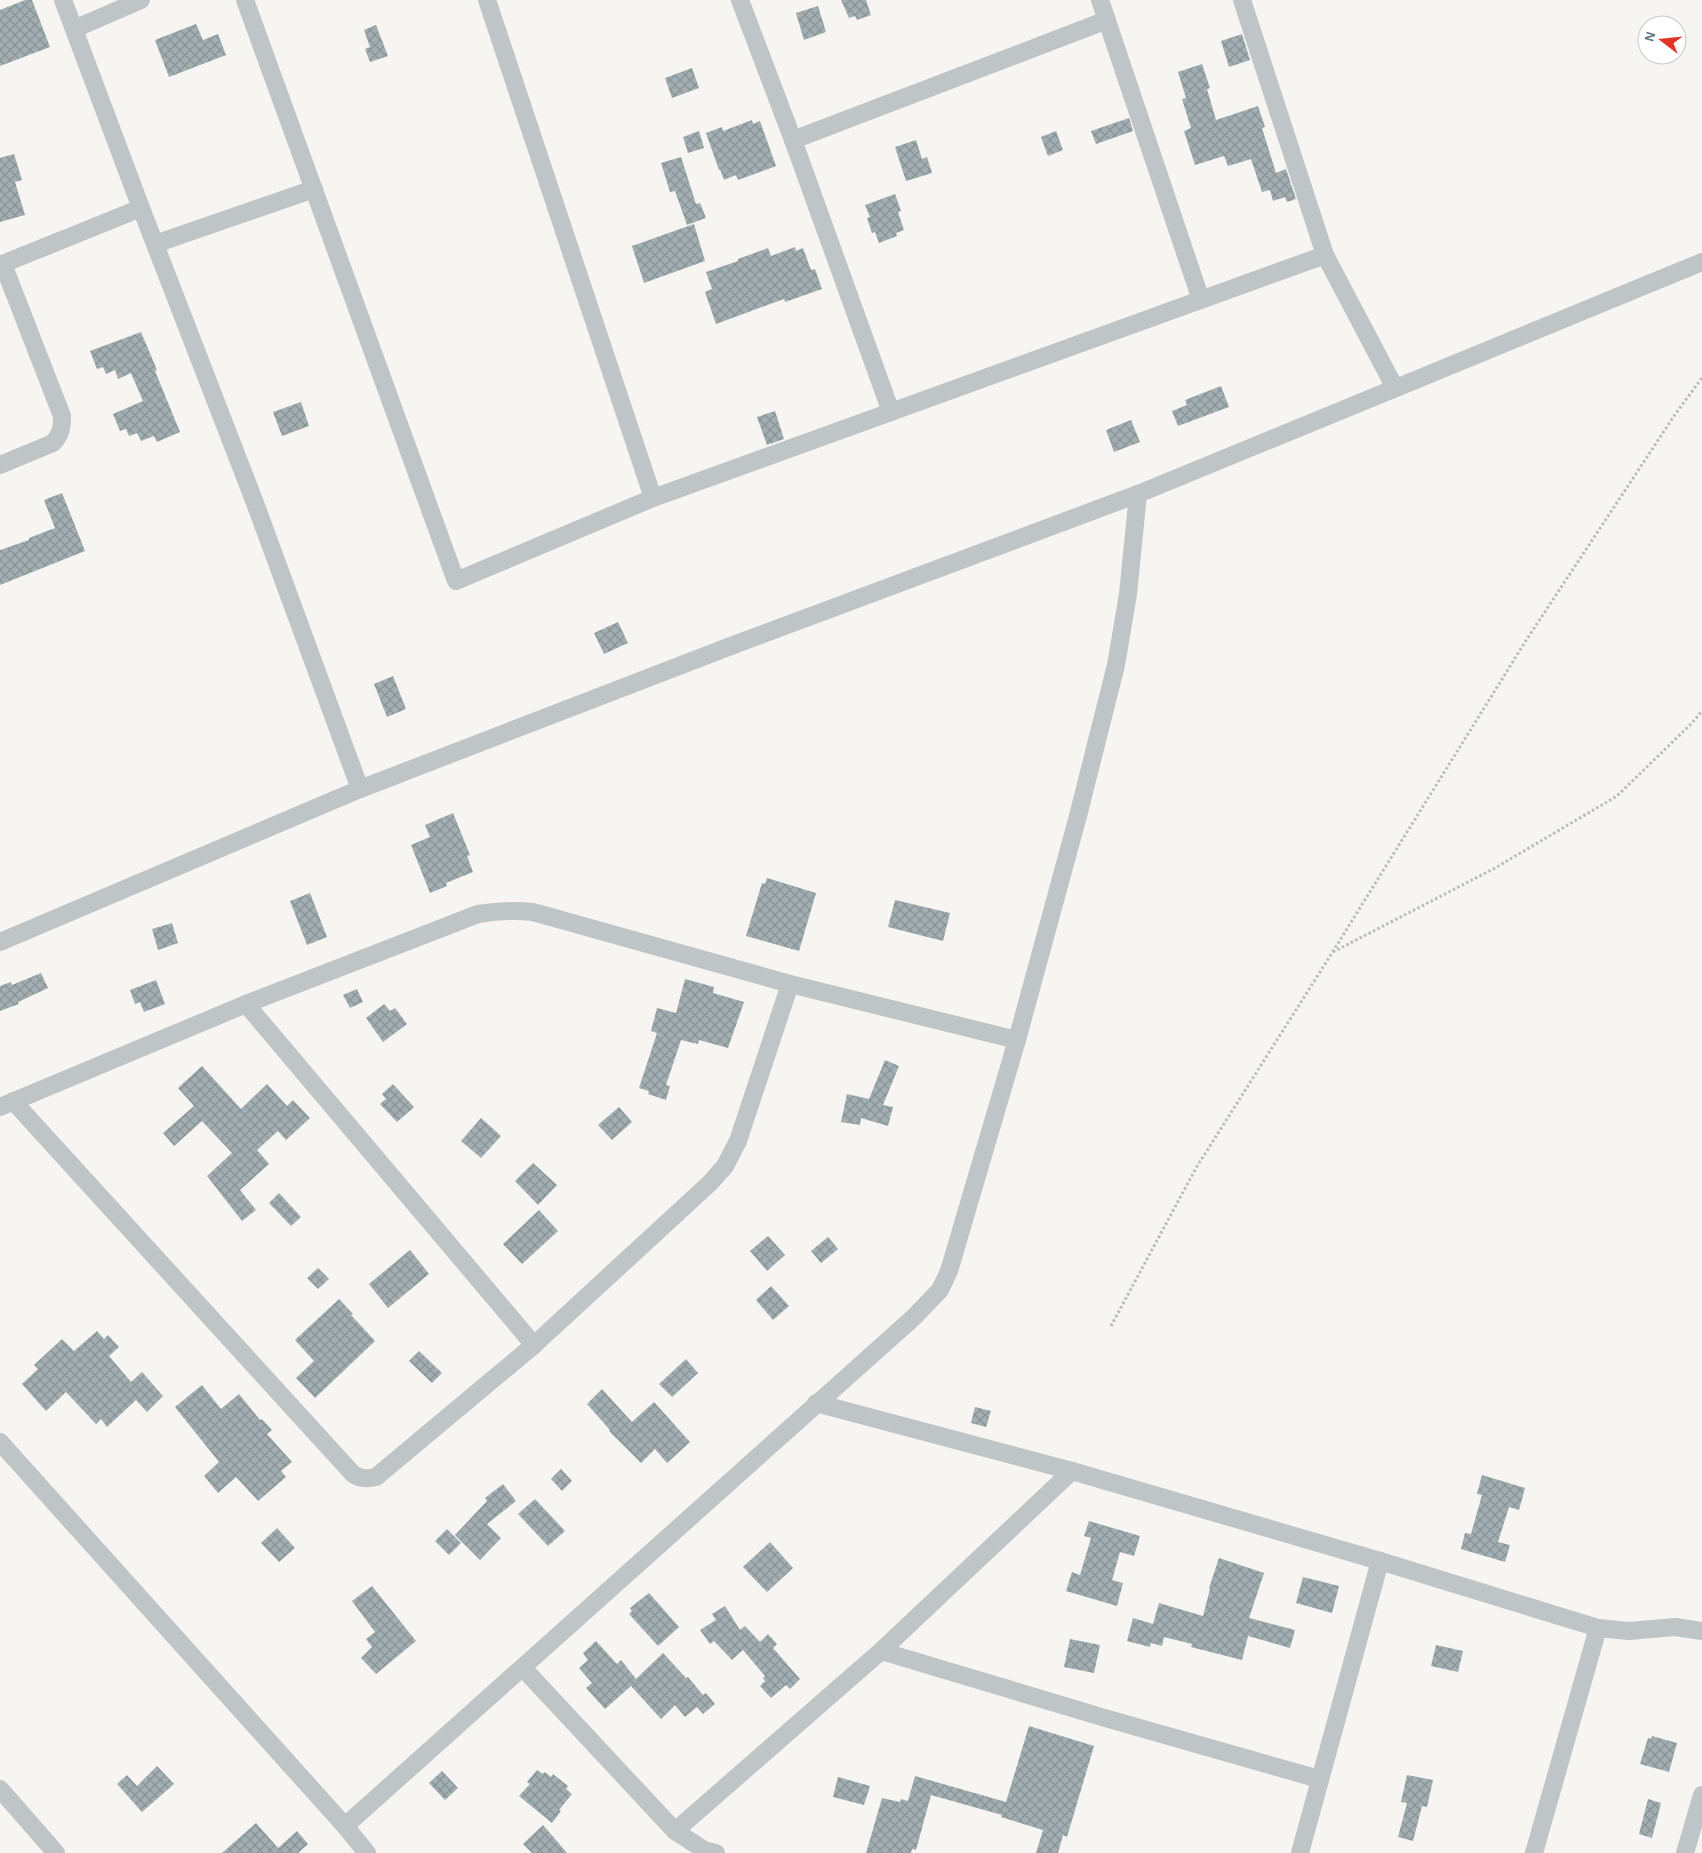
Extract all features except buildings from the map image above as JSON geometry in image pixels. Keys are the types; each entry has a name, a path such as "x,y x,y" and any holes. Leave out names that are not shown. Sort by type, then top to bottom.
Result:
{"street":[{"path":"63,0 252,494 360,789"},
{"path":"74,29 141,0"},
{"path":"245,0 456,580 653,498 1325,255"},
{"path":"487,0 653,498"},
{"path":"740,0 793,140 890,412"},
{"path":"1100,0 1201,300"},
{"path":"1242,0 1325,255 1395,388"},
{"path":"793,140 1106,20"},
{"path":"155,244 314,189"},
{"path":"0,465 53,443 59,437 62,429 62,416 2,264 141,208"},
{"path":"0,942 360,789 736,644 1138,494 1702,262"},
{"path":"345,1826 524,1668 816,1403 913,1318 940,1290 949,1271 1017,1040 1078,816 1116,666 1128,594 1138,494"},
{"path":"790,984 738,1141 725,1166 710,1183 534,1345 376,1477 364,1479 353,1474 6,1104 246,1004 478,914 514,910 533,912 790,984 1017,1040"},
{"path":"246,1004 534,1345"},
{"path":"816,1403 1072,1471 1380,1561 1598,1628 1629,1631 1675,1628 1702,1631"},
{"path":"0,1442 368,1853"},
{"path":"675,1831 881,1651 1072,1471"},
{"path":"1300,1853 1380,1561"},
{"path":"1534,1853 1598,1628"},
{"path":"881,1651 1319,1780"},
{"path":"524,1668 675,1831 704,1850 716,1853"},
{"path":"0,1789 56,1853"},
{"path":"1685,1853 1702,1795"}],"path":[{"path":"1111,1326 1196,1168 1525,642 1676,413 1702,378"},
{"path":"1332,953 1495,868 1617,796 1702,711"}]}
